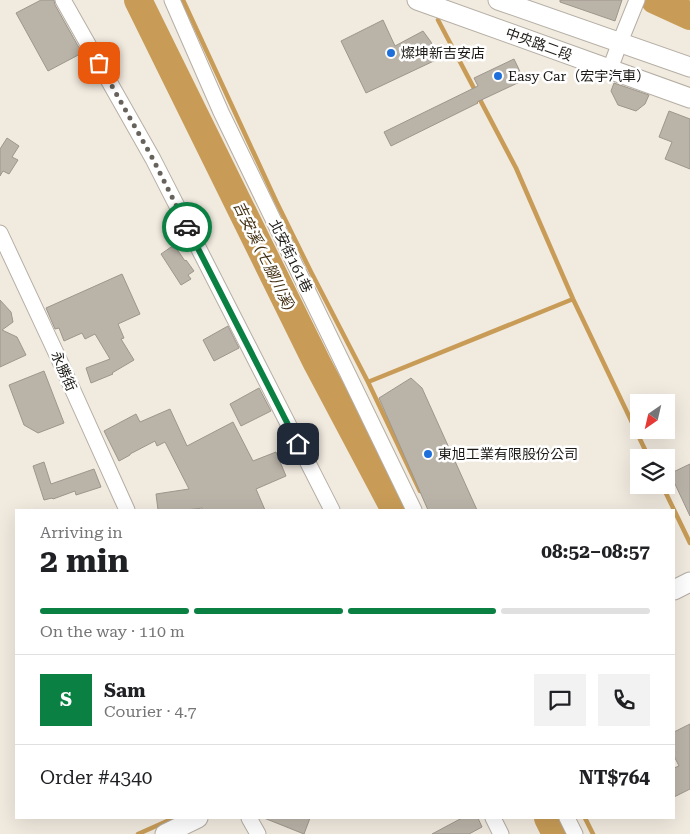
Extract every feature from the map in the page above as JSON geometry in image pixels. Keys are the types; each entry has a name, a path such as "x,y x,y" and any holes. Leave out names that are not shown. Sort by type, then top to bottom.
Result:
{"street":[{"path":"62,0 153,159 331,509"},
{"name":"北安街161巷","path":"172,0 221,112 414,509"},
{"name":"中央路二段","path":"416,0 690,98"},
{"name":"中央路二段","path":"498,0 690,67"},
{"path":"610,70 637,0"},
{"name":"永勝街","path":"0,233 127,509"},
{"path":"675,590 690,582"},
{"path":"165,834 196,819"},
{"path":"250,819 258,834"},
{"path":"494,819 501,834"},
{"path":"568,819 575,834"}],"building":[{"path":"41,0 54,0 82,53 48,71 16,13"},
{"path":"560,0 622,0 615,21 560,2"},
{"name":"燦坤新吉安店","path":"383,20 395,46 423,31 431,42 438,59 366,93 341,41"},
{"path":"514,59 524,80 391,146 384,132 478,86 474,78"},
{"path":"614,83 649,95 645,104 636,111 618,105 611,91"},
{"path":"669,111 690,119 690,169 665,159 672,142 659,137"},
{"path":"7,138 19,146 12,157 18,160 9,174 3,171 0,176 0,149"},
{"path":"174,245 194,271 188,275 191,279 181,285 161,254"},
{"path":"122,274 140,314 118,324 124,338 121,339 134,360 113,374 91,383 86,368 110,359 95,334 85,339 82,333 64,341 59,328 55,329 46,308"},
{"path":"0,300 11,312 13,322 2,330 17,337 26,355 0,367"},
{"path":"228,326 239,348 214,361 203,340"},
{"path":"44,371 64,423 38,433 24,425 9,385"},
{"name":"東旭工業有限股份公司","path":"411,378 422,388 477,509 428,509 379,398"},
{"path":"259,388 271,411 241,426 230,404"},
{"path":"170,409 187,446 233,422 253,461 276,452 286,476 256,489 265,509 158,509 156,494 189,489 165,442 157,446 155,441 119,461 104,431 136,414 140,422"},
{"path":"44,462 51,484 94,469 101,487 76,495 75,491 53,499 44,500 33,466"},
{"path":"690,464 690,516 675,484 675,471"},
{"path":"690,724 690,789 675,796 675,768 679,766 675,758 675,732"},
{"path":"266,819 310,819 304,834"},
{"path":"460,819 478,819 482,827 469,834 432,834"}],"waterway":[{"name":"吉安溪 (七腳川溪)","path":"138,0 317,363 394,509"},
{"path":"183,0 276,201 368,382 420,491"},
{"path":"655,0 690,16"},
{"path":"438,20 516,168 573,299 645,449"},
{"path":"368,382 573,299"},
{"path":"666,494 674,509"},
{"path":"675,512 690,543"},
{"path":"138,834 172,819"},
{"name":"吉安溪 (七腳川溪)","path":"548,819 556,834"},
{"path":"586,819 593,834"}],"way so far":[{"path":"99,63 153,159 187,227"}],"place":[{"name":"燦坤新吉安店","path":"391,53"},
{"name":"Easy Car（宏宇汽車）","path":"498,76"},
{"name":"東旭工業有限股份公司","path":"428,454"}],"route":[{"path":"187,227 298,444"}]}
